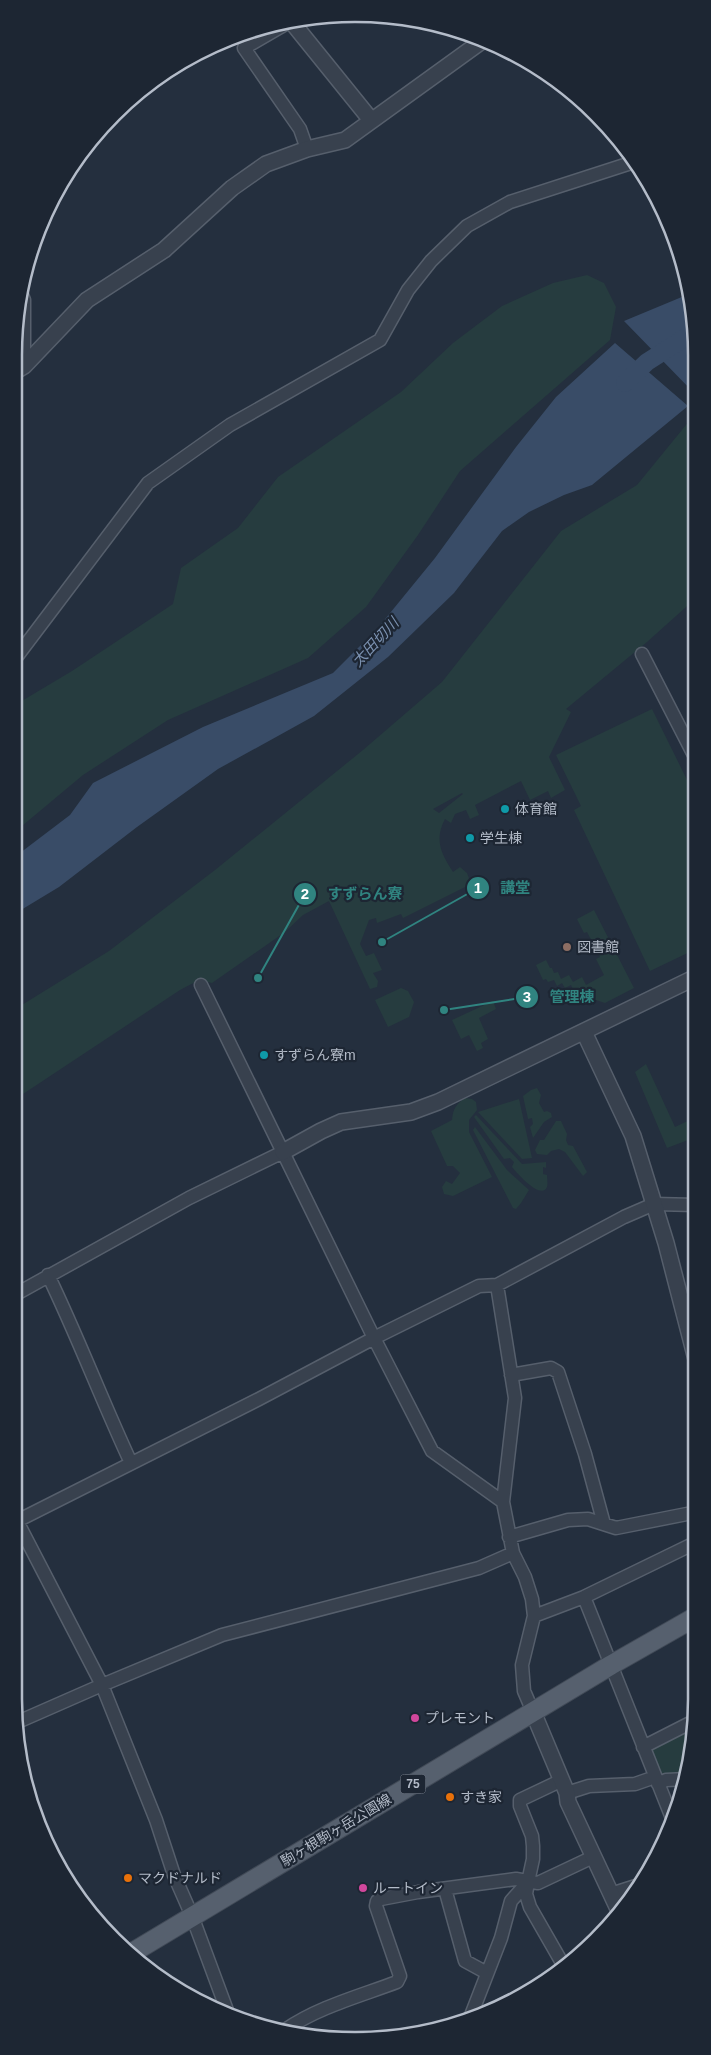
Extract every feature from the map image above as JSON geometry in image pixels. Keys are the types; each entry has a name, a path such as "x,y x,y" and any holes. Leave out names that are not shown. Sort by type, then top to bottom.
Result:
{"main road":[{"name":"駒ヶ根駒ヶ岳公園線","path":"136,1950 611,1665 688,1621"}],"street":[{"path":"295,28 371,120"},
{"path":"269,34 244,48 300,129 307,148"},
{"path":"22,366 87,300 164,250 232,188 266,164 307,148 345,140 476,45"},
{"path":"22,649 148,483 230,425 380,340 408,290 431,261 467,226 510,202 628,164"},
{"path":"642,654 688,743"},
{"path":"22,1291 189,1198 320,1131 341,1122 411,1112 438,1102 688,981"},
{"path":"201,985 374,1338 432,1451 503,1502"},
{"path":"584,1032 633,1136 654,1204 688,1333"},
{"path":"22,1518 479,1286 497,1285 624,1217 654,1204 688,1205"},
{"path":"48,1275 74,1329 101,1398 131,1463"},
{"path":"497,1285 514,1398 503,1502 513,1553 525,1578 532,1599 534,1616 522,1665 524,1691 534,1712 568,1802 617,1906"},
{"path":"511,1375 551,1368 558,1372 585,1454 604,1524"},
{"path":"509,1538 568,1520 588,1519 616,1528 688,1514"},
{"path":"22,1530 102,1685 156,1820 174,1875 192,1916 225,2006"},
{"path":"534,1616 584,1597 688,1546"},
{"path":"23,1720 222,1635 479,1568 513,1553"},
{"path":"584,1597 669,1811"},
{"path":"643,1747 688,1723"},
{"path":"561,1961 530,1907 526,1894 533,1859 533,1846 532,1836 520,1806 520,1800 563,1787 635,1784 656,1780 678,1779"},
{"path":"291,2026 306,2017 398,1982 400,1976 376,1906 377,1901 516,1879 538,1883 593,1856"},
{"path":"473,2011 501,1938 511,1901 528,1882"},
{"path":"611,1894 630,1888"},
{"path":"445,1889 465,1961 487,1973"}],"green space":[{"path":"587,275 604,283 616,307 610,340 460,471 418,535 366,607 308,658 168,720 83,775 22,826 22,701 72,671 173,604 181,568 238,528 278,477 401,392 453,343 502,306 553,283"},
{"path":"688,423 688,605 566,709 571,712 549,757 565,790 551,798 548,791 530,800 521,781 475,805 479,815 470,819 466,810 455,814 451,823 445,819 440,833 442,852 453,872 460,867 467,873 471,884 403,918 401,914 377,923 376,918 369,920 360,944 366,956 374,953 382,970 373,973 378,981 377,987 370,989 329,901 303,915 285,932 212,983 199,980 180,990 22,1095 22,1005 109,951 215,870 363,750 442,682 561,531 637,485","holes":["462,793 463,794 439,813 433,809"]},
{"path":"652,709 688,782 688,953 650,971 574,810 581,806 556,755"},
{"path":"594,910 634,988 605,1003 587,997 583,990 575,994 571,985 565,988 562,983 557,986 554,980 548,982 546,979 543,980 536,965 546,960 554,973 558,972 561,979 569,975 573,982 582,977 586,985 604,975 596,959 600,957 587,932 584,933 577,919"},
{"path":"401,988 408,991 414,1002 409,1017 388,1027 375,1000"},
{"path":"493,1001 496,1009 479,1018 488,1039 481,1043 483,1048 477,1051 469,1035 461,1039 452,1020"},
{"path":"646,1064 675,1127 688,1121 688,1140 667,1148 635,1072"},
{"path":"537,1088 541,1095 539,1103 544,1112 551,1113 552,1117 544,1122 533,1138 530,1127 533,1124 532,1118 528,1119 523,1096"},
{"path":"465,1098 476,1102 477,1110 469,1120 469,1132 492,1177 453,1196 444,1194 442,1187 446,1181 452,1184 460,1173 453,1166 447,1166 431,1131 452,1120 456,1107"},
{"path":"519,1099 532,1158 522,1159 478,1112"},
{"path":"476,1115 522,1164 546,1162 546,1168 543,1167 543,1174 547,1175 547,1187 544,1190 534,1188 512,1167 514,1162 510,1158 504,1159 474,1117"},
{"path":"556,1121 561,1121 567,1134 566,1140 568,1145 573,1146 587,1172 583,1176 565,1152 559,1149 551,1151 547,1155 537,1154 535,1150 540,1140 544,1140"},
{"path":"475,1127 507,1170 529,1190 516,1209 513,1208 473,1130"},
{"path":"687,1729 679,1776 664,1777 659,1775 650,1751 654,1746"}],"water":[{"path":"683,296 688,334 688,387 624,321"},
{"path":"615,343 688,406 592,485 564,495 529,512 502,531 454,593 388,657 314,716 218,769 137,827 59,887 22,909 22,851 70,815 93,783 203,727 333,673 377,629 435,558 516,447 556,397"}],"waterway":[{"name":"太田切川","path":"625,383 647,362 688,336"}],"place":[{"name":"体育館","path":"505,809"},
{"name":"学生棟","path":"470,838"},
{"name":"講堂","path":"382,942"},
{"name":"図書館","path":"567,947"},
{"name":"すずらん寮","path":"258,978"},
{"name":"管理棟","path":"444,1010"},
{"name":"すずらん寮m","path":"264,1055"},
{"name":"プレモント","path":"415,1718"},
{"name":"すき家","path":"450,1797"},
{"name":"マクドナルド","path":"128,1878"},
{"name":"ルートイン","path":"363,1888"}]}
